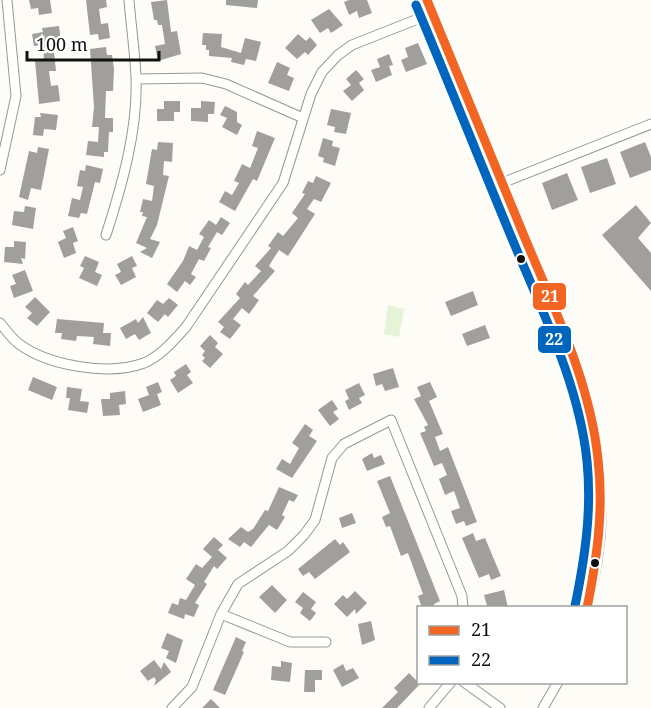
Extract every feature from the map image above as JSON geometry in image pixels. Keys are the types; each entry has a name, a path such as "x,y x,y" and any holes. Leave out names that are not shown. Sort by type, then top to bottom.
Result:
{"street":[{"path":"0,170 16,96 7,0"},
{"path":"106,235 118,196 132,133 136,79 129,0"},
{"path":"427,0 574,360 597,438 601,529 596,574 588,606"},
{"path":"0,323 17,343 37,354 89,369 118,369 145,362 169,346 186,327 283,183 303,118 322,72 338,55 352,45 433,13"},
{"path":"136,79 202,78 226,84 303,118"},
{"path":"502,183 651,124"},
{"path":"172,708 192,687 221,614 238,584 288,551 304,536 315,519 332,458 344,444 391,420 462,596 463,606"},
{"path":"221,614 290,642 326,642"},
{"path":"429,708 449,684"},
{"path":"467,684 500,708"},
{"path":"543,708 557,684"}],"green space":[{"path":"388,305 404,309 399,337 384,334"}],"building":[{"path":"29,0 50,0 52,13 39,15 38,8 31,9"},
{"path":"86,0 106,0 107,7 99,9 101,24 108,23 110,38 99,40 98,34 90,35"},
{"path":"167,0 171,32 177,31 181,54 158,61 155,46 165,44 162,25 158,25 157,20 154,20 151,2"},
{"path":"226,0 258,0 257,8 226,5"},
{"path":"367,0 372,13 359,18 357,11 349,15 344,2"},
{"path":"329,9 343,25 331,33 328,28 320,33 311,20"},
{"path":"59,26 61,42 53,43 56,71 49,71 51,86 58,85 60,101 39,104 35,61 44,61 43,45 34,46 32,34 43,32 42,28"},
{"path":"203,33 222,34 221,47 241,53 245,38 261,42 256,61 246,59 244,65 231,62 232,58 209,56 206,45 202,45"},
{"path":"298,34 306,41 310,37 317,45 308,55 305,52 297,59 285,48"},
{"path":"418,43 427,64 406,72 401,60 408,57 405,48"},
{"path":"106,47 107,55 112,55 114,69 113,91 106,91 105,118 113,118 113,132 109,132 108,152 104,152 104,157 86,155 88,141 98,142 99,127 92,127 94,107 90,49"},
{"path":"389,54 393,65 389,66 392,75 376,82 371,70 380,67 377,59"},
{"path":"277,62 290,68 287,75 294,78 289,91 268,83"},
{"path":"356,70 364,79 359,83 364,90 352,101 343,91 351,85 346,79"},
{"path":"164,101 180,101 180,112 174,112 174,121 157,121 157,109 164,109"},
{"path":"201,101 215,102 214,114 208,114 208,122 191,121 191,108 201,108"},
{"path":"225,106 237,112 237,122 242,125 237,135 222,127 227,118 220,115"},
{"path":"331,109 351,113 346,134 334,132 335,127 327,125"},
{"path":"40,113 58,115 56,130 44,129 43,136 33,135 35,117 41,117"},
{"path":"257,131 275,138 257,181 253,179 235,211 219,202 225,191 232,195 239,183 234,181 242,164 250,168 258,148 252,146"},
{"path":"323,138 333,141 332,146 340,148 335,166 323,162 324,158 318,156"},
{"path":"158,142 173,143 172,162 164,161 163,175 169,176 157,225 150,239 160,242 152,258 140,252 147,248 136,243 147,217 142,216 143,212 140,212 143,199 152,201 154,186 146,184 152,149 157,150"},
{"path":"645,142 651,157 651,170 630,178 620,152"},
{"path":"38,147 49,149 41,190 31,188 28,200 19,197 29,151 37,153"},
{"path":"607,158 616,184 590,193 581,167"},
{"path":"86,165 103,169 100,183 95,182 87,214 81,213 79,218 68,216 72,198 80,200 83,187 77,186 80,170 85,171"},
{"path":"567,173 578,200 552,210 542,183"},
{"path":"316,176 331,183 321,202 314,199 307,209 315,214 288,256 279,250 269,266 275,271 253,296 259,300 249,314 242,308 233,319 241,325 230,339 220,332 224,327 218,322 240,298 236,294 245,282 248,285 261,271 255,266 271,248 268,246 278,232 283,236 298,218 292,213 305,194 302,193 308,181 313,183"},
{"path":"636,205 651,223 638,238 651,253 651,291 602,235"},
{"path":"25,206 36,208 33,229 12,225 14,211 24,212"},
{"path":"221,217 230,223 222,235 217,232 208,247 211,248 204,261 199,259 191,274 196,277 190,285 185,281 177,292 167,284 183,261 189,246 197,250 204,237 199,234 209,220 216,225"},
{"path":"73,227 78,241 73,243 76,253 64,258 58,242 66,238 63,231"},
{"path":"14,241 26,242 25,259 21,258 23,264 4,262 5,247 14,247"},
{"path":"85,256 99,262 95,272 102,275 97,286 79,278 84,268 80,266"},
{"path":"132,256 137,266 132,268 136,277 121,285 115,275 121,272 117,264"},
{"path":"25,270 33,291 14,298 10,286 16,284 12,275"},
{"path":"473,291 478,305 451,316 445,302"},
{"path":"35,297 50,312 37,326 27,318 32,313 25,307"},
{"path":"169,298 178,305 168,317 165,314 158,322 147,313 157,300 163,304"},
{"path":"143,317 151,333 139,340 135,334 126,339 120,328 136,319 138,323"},
{"path":"57,319 104,323 103,333 111,333 110,346 93,344 94,337 77,336 76,341 61,339 62,333 55,333"},
{"path":"485,325 490,338 467,346 462,334"},
{"path":"210,335 218,343 215,347 223,354 210,368 202,361 205,358 202,355 205,351 200,346"},
{"path":"186,364 191,372 187,375 193,383 178,393 170,380 176,376 174,372"},
{"path":"393,368 399,387 385,391 382,384 376,386 373,374"},
{"path":"33,377 57,387 52,400 28,390"},
{"path":"158,382 162,392 157,394 161,405 143,412 138,399 149,395 146,387"},
{"path":"430,382 437,397 429,401 443,434 435,437 440,451 448,447 477,522 466,526 464,521 456,524 451,511 460,508 454,491 445,495 439,479 447,475 442,463 434,466 420,433 426,431 424,427 428,425 414,399 421,396 417,387"},
{"path":"359,383 365,395 359,398 362,403 349,410 345,401 349,399 345,390"},
{"path":"67,387 82,389 80,401 89,402 87,413 68,410 70,398 66,398"},
{"path":"125,391 126,404 119,405 120,415 103,416 101,399 110,399 110,393"},
{"path":"332,400 338,409 333,412 339,419 330,426 318,410"},
{"path":"305,424 313,430 309,436 317,441 292,478 276,469 282,459 290,464 299,448 292,443"},
{"path":"372,453 374,458 381,455 385,464 367,471 362,459"},
{"path":"390,476 440,601 434,604 434,606 421,606 418,596 423,594 408,553 401,556 390,526 386,527 382,517 390,513 377,481"},
{"path":"279,487 298,495 294,502 289,500 282,515 285,517 277,530 269,525 251,547 244,542 240,547 228,539 241,527 248,532 253,529 265,510 268,511"},
{"path":"352,513 356,523 342,528 339,518"},
{"path":"473,533 476,541 485,538 501,576 491,580 489,574 479,578 462,538"},
{"path":"214,537 223,545 218,550 227,558 217,569 214,566 204,582 207,584 195,603 199,605 194,617 185,614 184,619 168,613 172,603 178,605 180,598 186,600 195,585 186,579 196,564 202,568 212,557 203,549"},
{"path":"335,539 340,545 343,542 350,552 315,579 309,572 303,576 298,569"},
{"path":"272,585 287,600 275,613 259,597"},
{"path":"504,590 508,606 487,606 484,595"},
{"path":"355,591 367,603 356,614 355,609 347,617 334,604 343,595 347,599"},
{"path":"303,592 316,602 311,609 316,613 310,621 300,613 303,608 295,602"},
{"path":"371,621 375,640 362,645 358,624"},
{"path":"167,633 183,640 176,663 166,658 169,651 161,648"},
{"path":"236,637 246,642 242,651 244,652 225,695 213,690"},
{"path":"154,660 161,669 164,662 171,672 154,686 156,680 154,677 148,681 140,671"},
{"path":"281,661 292,663 290,682 271,680 272,666 281,667"},
{"path":"343,664 346,671 353,668 359,678 342,687 333,670"},
{"path":"305,670 322,670 322,680 315,680 315,692 304,692"},
{"path":"409,673 417,684 420,684 397,708 382,708 398,692 394,688"},
{"path":"211,699 220,708 202,708"}],"transit line":[{"name":"21","path":"427,0 557,314 587,400 594,430 600,478 600,515 587,606"},
{"name":"22","path":"416,5 558,348 576,404 583,432 589,498 585,552 575,606"}]}
